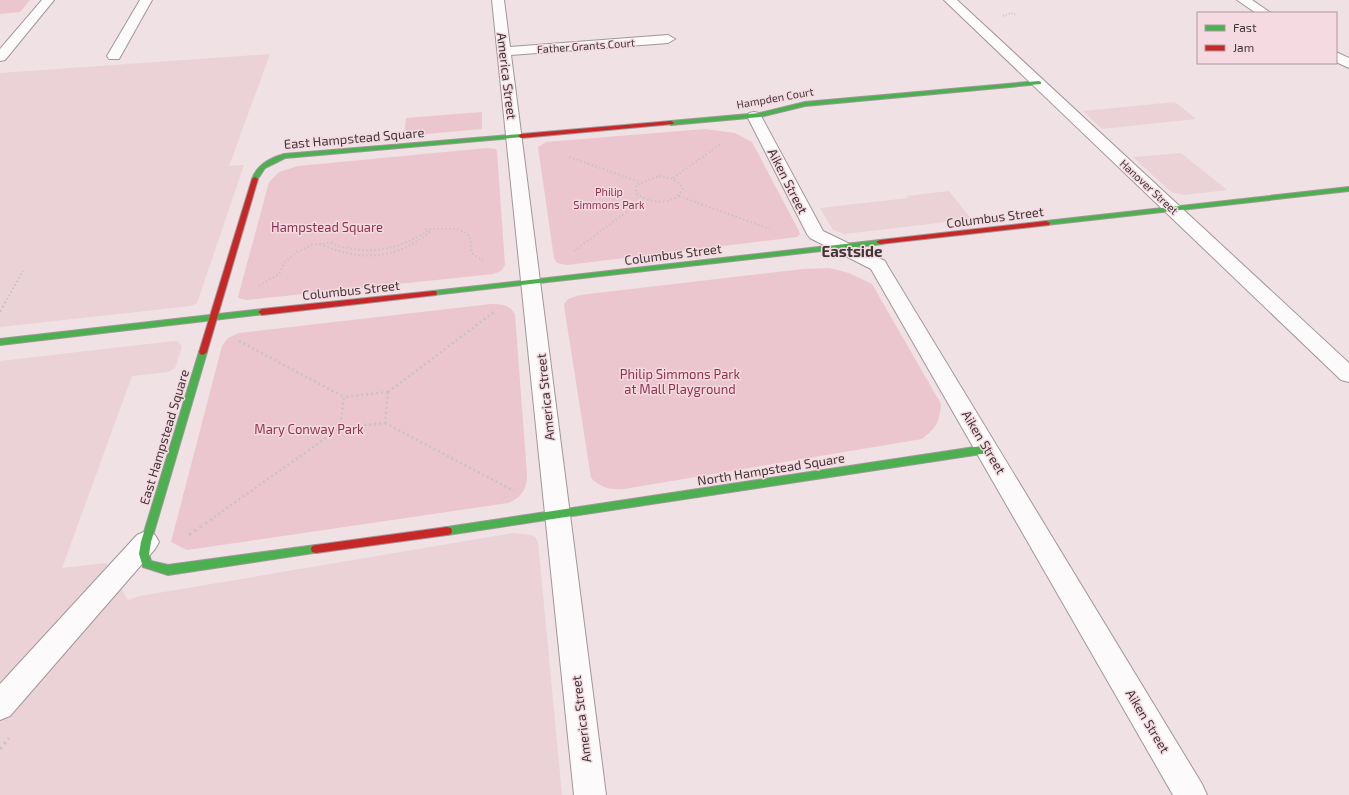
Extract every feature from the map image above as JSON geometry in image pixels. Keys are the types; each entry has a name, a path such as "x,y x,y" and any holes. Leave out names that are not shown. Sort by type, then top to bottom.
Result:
{"street":[{"path":"0,57 48,0"},
{"path":"114,56 146,0"},
{"name":"America Street","path":"498,0 532,283 590,795"},
{"name":"Hanover Street","path":"950,0 1349,375"},
{"path":"1243,0 1263,12"},
{"name":"Father Grants Court","path":"504,52 668,39"},
{"path":"1337,57 1349,64"},
{"name":"Hampden Court","path":"515,137 754,116 773,113 805,104 1038,83"},
{"name":"Aiken Street","path":"754,116 816,234 878,264 1192,795"},
{"name":"East Hampstead Square","path":"515,137 284,156 266,163 257,173 146,542 144,554 147,564 156,568 168,570 558,515"},
{"name":"Columbus Street","path":"0,342 532,283 1349,189"},
{"name":"North Hampstead Square","path":"558,515 988,449"},
{"path":"0,706 146,542"}],"path":[{"path":"1000,17 1008,14 1016,15"},
{"path":"673,178 726,140"},
{"path":"564,155 640,182"},
{"path":"659,176 673,178 678,181 683,188 679,196 667,201 644,199 635,189 640,182 659,176"},
{"path":"679,196 777,231"},
{"path":"568,255 644,199"},
{"path":"425,229 456,229 468,232 472,253 487,264"},
{"path":"330,243 351,250 384,250 408,243 428,230"},
{"path":"320,244 348,254 379,255 406,248 421,241 432,230"},
{"path":"256,288 279,274 283,270 285,262 297,252 307,247 335,242"},
{"path":"0,312 23,271"},
{"path":"235,339 344,397 388,392 499,308"},
{"path":"385,423 388,392"},
{"path":"340,428 344,397"},
{"path":"185,538 340,428 385,423 517,492"}],"shaded area":[{"path":"270,54 229,166 244,165 197,303 191,306 0,327 0,73"},
{"path":"1175,102 1196,119 1102,129 1083,111"},
{"path":"1181,153 1227,190 1184,195 1171,192 1133,157"},
{"path":"949,191 971,219 845,234 833,230 820,208 908,198 907,196"},
{"path":"177,341 182,346 175,368 168,372 132,376 62,568 106,563 128,600 140,596 513,533 531,535 535,537 538,542 562,795 0,795 0,361"}],"green space":[{"path":"0,0 30,0 20,12 0,14"},
{"path":"482,112 482,129 404,136 406,118"},
{"name":"Philip Simmons Park","path":"705,129 735,133 752,142 799,231 800,234 797,237 567,265 557,263 554,258 538,147 546,142"},
{"name":"Hampstead Square","path":"487,148 496,149 497,152 505,265 501,271 493,274 247,300 238,297 269,182 279,172 298,166"},
{"name":"Philip Simmons Park at Mall Playground","path":"829,268 849,273 872,284 941,404 938,420 934,428 927,435 922,439 624,489 606,488 591,478 565,312 564,304 568,299 580,295 803,269"},
{"name":"Mary Conway Park","path":"491,304 505,306 515,314 527,475 526,485 520,496 508,503 187,550 171,542 222,346 228,338 239,333"}],"traffic: fast":[{"path":"671,123 760,115 805,104 1039,83"},
{"path":"255,179 259,170 270,162 284,156 521,136"},
{"path":"1046,223 1349,189"},
{"path":"433,293 880,242"},
{"path":"0,342 262,312"},
{"path":"203,352 146,542 144,554 147,564 168,570 316,549"},
{"path":"447,531 988,449"}],"traffic: jam":[{"path":"521,136 671,123"},
{"path":"203,352 255,179"},
{"path":"880,242 1046,223"},
{"path":"262,312 433,293"},
{"path":"316,549 447,531"}],"district":[{"name":"Eastside","path":"852,252"}]}
